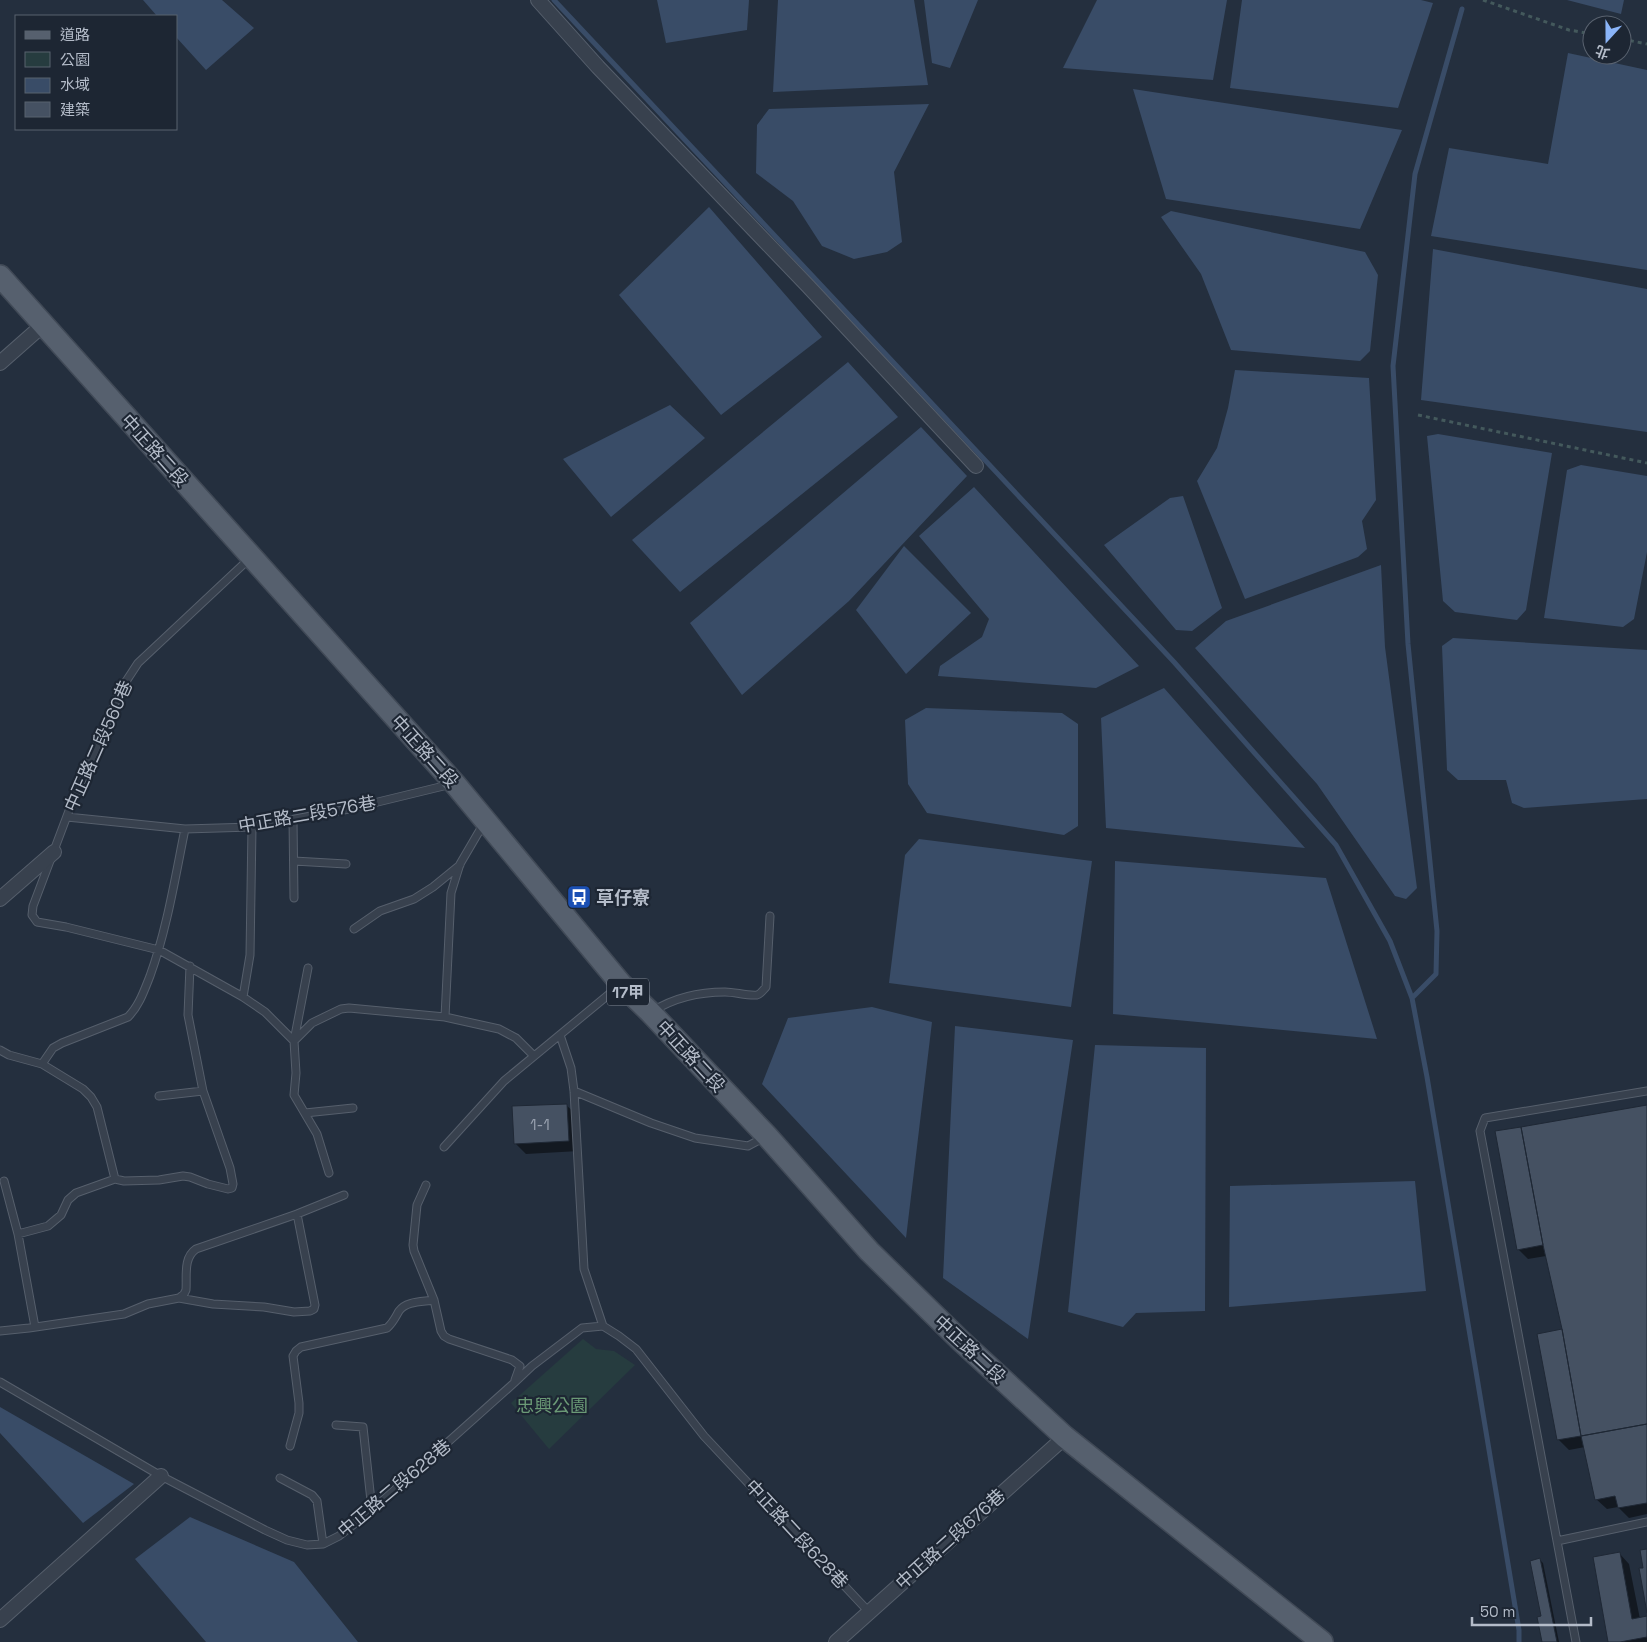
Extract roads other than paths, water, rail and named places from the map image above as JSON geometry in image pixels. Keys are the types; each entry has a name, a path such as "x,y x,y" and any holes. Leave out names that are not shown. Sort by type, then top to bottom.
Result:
{"main road":[{"name":"中正路二段","path":"0,276 455,784 621,984 650,1012 767,1136 869,1251 961,1341 1065,1437 1322,1642"}],"street":[{"path":"538,0 598,67 808,286 976,466"},
{"path":"0,363 43,325"},
{"name":"中正路二段560巷","path":"0,899 54,852"},
{"name":"中正路二段676巷","path":"836,1642 1065,1437"},
{"path":"0,1620 161,1476"}],"lane":[{"name":"中正路二段560巷","path":"54,852 67,816 121,689 129,675 138,663 251,558"},
{"name":"中正路二段576巷","path":"67,816 185,829 252,827 293,820 455,784"},
{"path":"293,820 294,898"},
{"path":"445,1017 452,893 460,864 486,820"},
{"path":"243,996 250,955 252,827"},
{"path":"42,1064 53,1048 128,1017 135,1010 159,950 185,829"},
{"path":"54,852 33,906 32,915 37,922 66,927 159,950 243,996 265,1012 294,1041"},
{"path":"294,860 346,864"},
{"path":"354,929 380,911 427,891 460,864"},
{"path":"650,1012 668,1002 693,995 724,992 757,995 762,992 766,987 770,916"},
{"path":"18,1234 48,1226 61,1215 68,1200 76,1193 115,1179 124,1181 159,1180 183,1176 228,1189 232,1188 230,1168 203,1091 188,1015 190,966"},
{"path":"308,968 294,1041 296,1073 294,1096 317,1134 329,1173"},
{"path":"444,1146 504,1081 621,984"},
{"path":"294,1041 312,1023 349,1008 445,1017 499,1029 516,1038 534,1056"},
{"path":"560,1035 571,1068 574,1091 584,1269 603,1326"},
{"path":"0,1050 9,1055 42,1064 83,1089 91,1097 97,1106 115,1179"},
{"path":"159,1096 203,1091"},
{"path":"574,1091 651,1123 695,1138 748,1146 767,1136"},
{"path":"1576,1642 1480,1131 1485,1118 1647,1091"},
{"path":"305,1113 353,1108"},
{"path":"4,1181 18,1234 35,1327"},
{"path":"426,1185 417,1205 413,1238 414,1252 434,1300 441,1331 444,1336 512,1360 520,1366 514,1383"},
{"path":"179,1298 186,1290 187,1259 190,1253 196,1249 297,1214 344,1195"},
{"path":"0,1331 124,1314 148,1304 179,1298 213,1304 264,1307 294,1312 310,1311 314,1309 315,1305 297,1214"},
{"path":"290,1446 299,1413 293,1356 296,1351 301,1347 387,1328 393,1323 405,1305 434,1300"},
{"name":"中正路二段628巷","path":"0,1382 161,1476 287,1540 307,1545 323,1544 339,1536 372,1510 532,1366 582,1328 603,1326 636,1349 704,1436 869,1612"},
{"path":"336,1425 363,1427 372,1510"},
{"path":"280,1478 312,1495 316,1501 323,1544"},
{"path":"1557,1542 1647,1522"}],"water":[{"path":"143,0 222,0 254,28 206,70 178,39 178,15 156,15"},
{"path":"657,0 749,0 747,30 666,43"},
{"path":"778,0 914,0 928,85 773,92"},
{"path":"924,0 978,0 950,68 932,63"},
{"path":"1097,0 1227,0 1213,80 1063,68"},
{"path":"1242,0 1421,0 1433,3 1398,108 1230,88"},
{"path":"1567,0 1624,0 1621,14"},
{"path":"1568,53 1582,56 1582,65 1624,65 1647,70 1647,270 1431,236 1449,148 1548,164"},
{"path":"1133,89 1402,130 1360,229 1166,199"},
{"path":"929,104 894,172 902,242 887,252 854,259 822,246 793,201 756,173 757,125 769,109"},
{"path":"709,207 822,337 721,415 619,295"},
{"path":"1171,211 1365,252 1378,275 1370,351 1360,361 1231,350 1201,274 1161,217"},
{"path":"1433,249 1647,289 1647,432 1421,400"},
{"path":"848,362 898,417 680,592 632,540"},
{"path":"1235,370 1369,378 1376,500 1362,521 1367,549 1358,557 1245,599 1197,481 1217,448 1228,408"},
{"path":"670,405 705,438 611,517 563,459"},
{"path":"921,427 967,476 849,601 742,695 690,623"},
{"path":"1438,434 1552,453 1526,610 1517,620 1455,612 1443,601 1427,436"},
{"path":"1581,465 1647,476 1647,552 1634,619 1623,627 1544,618 1567,470"},
{"path":"974,487 1139,666 1096,688 938,676 940,666 982,637 989,619 919,536"},
{"path":"1183,496 1222,608 1192,631 1176,630 1104,545 1170,498"},
{"path":"904,546 971,613 906,674 856,610"},
{"path":"1381,565 1385,647 1417,888 1406,899 1395,896 1317,784 1195,648 1226,621"},
{"path":"1453,638 1647,650 1647,799 1524,808 1512,803 1506,780 1458,780 1447,770 1442,646"},
{"path":"1164,688 1305,848 1106,828 1101,718"},
{"path":"926,708 1062,713 1078,724 1078,826 1064,835 927,813 908,784 905,720"},
{"path":"919,839 1092,861 1071,1007 889,983 905,855"},
{"path":"1115,861 1326,878 1377,1039 1113,1014"},
{"path":"872,1007 932,1022 906,1238 762,1084 788,1018"},
{"path":"955,1026 1073,1040 1028,1339 943,1278"},
{"path":"1095,1045 1206,1048 1205,1311 1136,1313 1123,1327 1068,1312"},
{"path":"1415,1181 1426,1291 1229,1307 1230,1186"},
{"path":"0,1407 134,1484 83,1523 0,1433"},
{"path":"190,1517 294,1562 358,1642 206,1642 135,1559"}],"waterway":[{"path":"554,0 1174,662 1336,845 1390,941 1412,998 1427,1077 1519,1630 1519,1642"},
{"path":"1412,998 1436,974 1437,931 1408,644 1393,366 1415,174 1462,9"}],"place":[{"name":"草仔寮","path":"579,897"}],"park label":[{"name":"忠興公園","path":"552,1405"}]}
